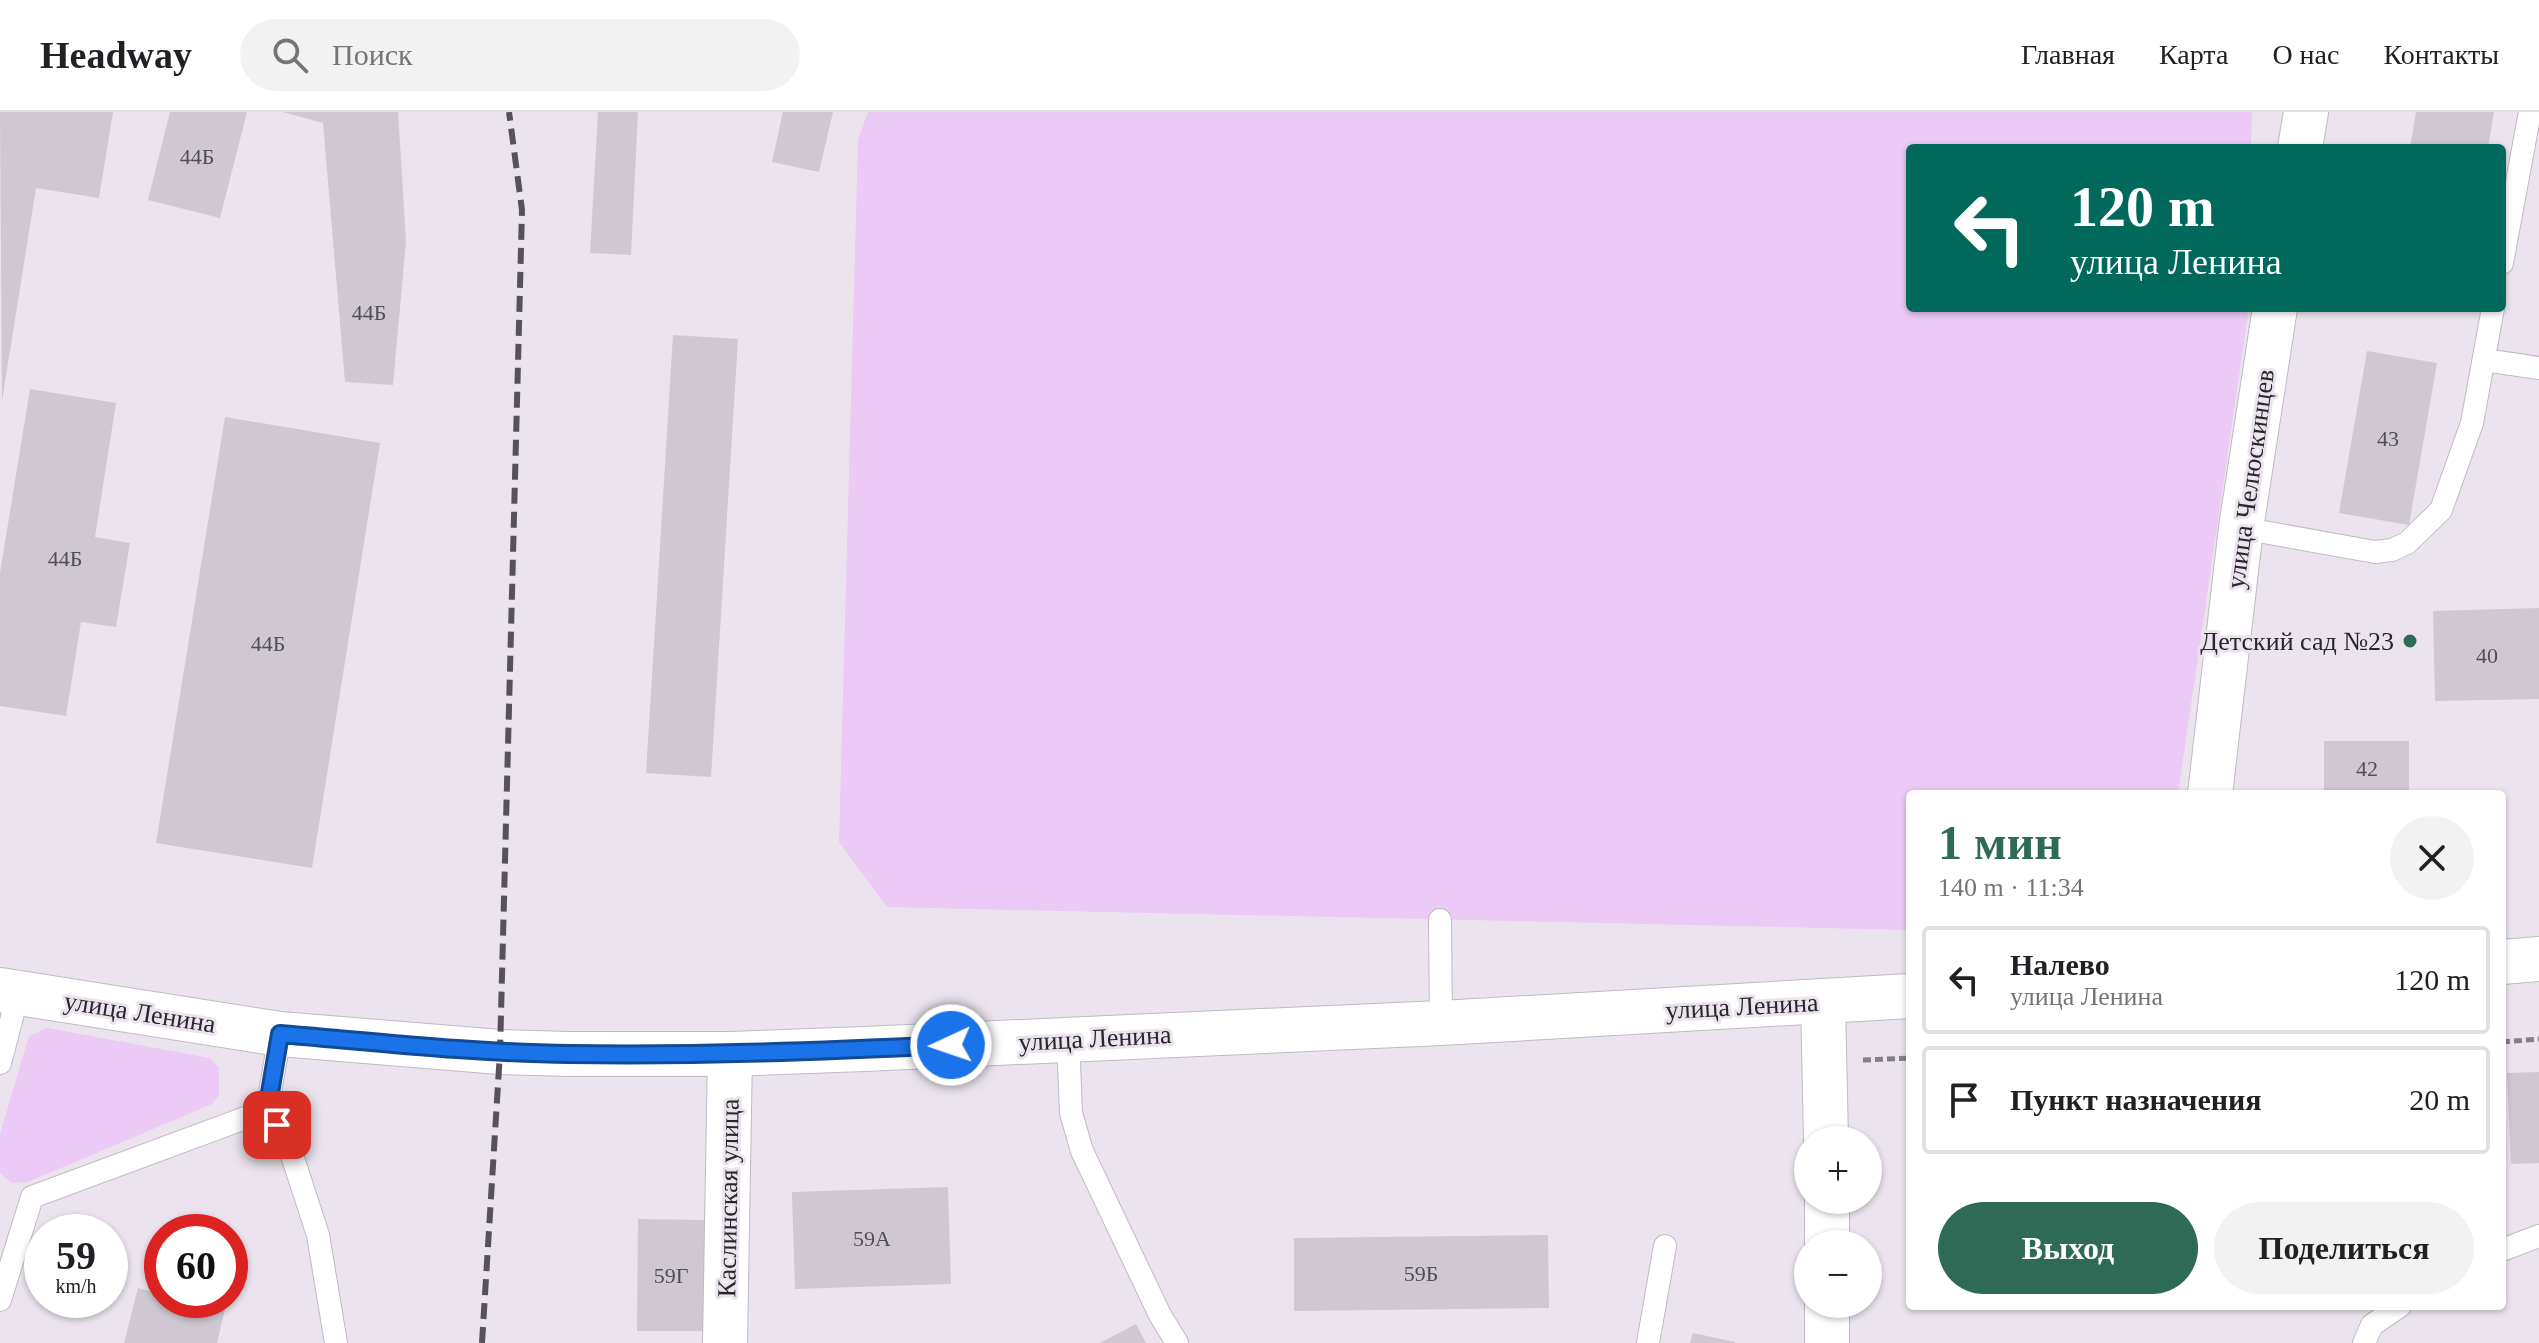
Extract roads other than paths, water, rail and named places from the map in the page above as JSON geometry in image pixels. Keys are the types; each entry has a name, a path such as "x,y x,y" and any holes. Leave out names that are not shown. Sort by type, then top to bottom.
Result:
{"main road":[{"path":"2301,144 2306,112"},
{"name":"улица Челюскинцев","path":"2210,790 2241,528 2274,312"},
{"path":"2506,962 2539,959"},
{"name":"улица Ленина","path":"9,992 280,1034 500,1052 569,1054 730,1054 1441,1023 1906,996"},
{"path":"1823,1001 1826,1126"},
{"name":"Каслинская улица","path":"725,1343 730,1054"},
{"path":"1827,1318 1827,1343"}],"lane":[{"path":"2506,241 2530,112"},
{"path":"2241,528 2375,552 2392,550 2407,543 2441,510 2472,423 2492,312"},
{"path":"2484,360 2539,368"},
{"path":"1440,920 1441,1023"},
{"path":"0,1063 9,992"},
{"path":"280,1034 267,1110 287,1140 318,1235 336,1343"},
{"path":"1068,1039 1071,1113 1082,1151 1160,1315 1177,1343"},
{"path":"0,1300 32,1197 267,1110"},
{"path":"2506,1248 2539,1236"},
{"path":"1648,1343 1665,1246"},
{"path":"2364,1343 2372,1325 2394,1310"}],"railway":[{"path":"482,1343 500,1052 522,210 509,112"}],"place":[{"name":"Детский сад №23","path":"2410,641"}]}
